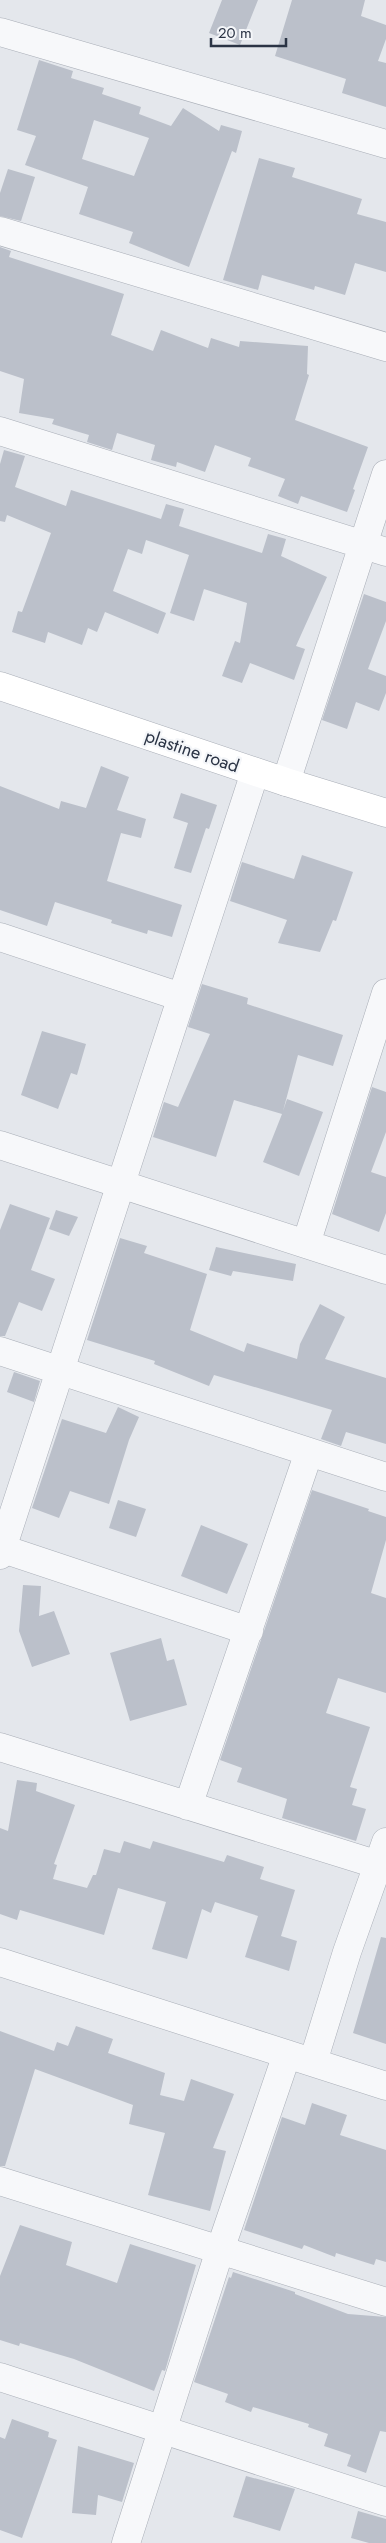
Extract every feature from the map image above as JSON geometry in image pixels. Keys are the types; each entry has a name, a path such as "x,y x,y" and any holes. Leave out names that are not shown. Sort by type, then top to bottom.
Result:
{"street":[{"path":"0,32 386,144"},
{"path":"0,231 386,347"},
{"path":"0,431 374,549"},
{"path":"286,782 374,549 386,474"},
{"name":"plastine road","path":"0,686 255,772 386,813"},
{"path":"249,1631 1,1551 255,772"},
{"path":"0,937 181,997"},
{"path":"306,1244 376,1064 386,993"},
{"path":"0,1145 386,1270"},
{"path":"0,1351 386,1477"},
{"path":"188,1806 309,1452"},
{"path":"0,1747 188,1806 382,1853 347,1952 313,2062"},
{"path":"0,1962 386,2086"},
{"path":"126,2543 220,2250 287,2054"},
{"path":"0,2181 386,2302"},
{"path":"0,2377 386,2502"}],"building":[{"path":"222,0 258,0 240,45 209,33"},
{"path":"292,0 365,0 361,16 386,25 386,39 378,61 386,63 386,107 342,93 346,79 275,56"},
{"path":"39,60 73,71 71,78 104,88 102,94 141,107 139,114 171,126 183,108 219,131 221,125 242,131 236,153 232,151 189,267 129,243 133,232 79,214 88,187 25,165 36,136 17,130","holes":["94,120 149,138 134,176 82,159"]},
{"path":"259,158 295,168 292,177 362,199 357,214 386,222 386,272 355,263 345,295 315,286 314,290 262,275 258,290 223,280"},
{"path":"8,169 35,177 21,221 0,216 0,193"},
{"path":"0,247 11,251 9,257 124,294 111,335 153,351 161,330 208,348 211,338 239,347 240,341 308,346 307,374 309,375 295,420 368,447 347,512 301,496 298,504 278,496 285,479 248,466 251,458 215,445 205,472 177,462 176,467 151,460 155,445 117,433 112,450 87,442 89,435 52,424 54,419 19,413 24,379 0,371"},
{"path":"4,450 25,456 15,487 66,506 71,490 161,519 166,504 184,509 179,526 262,553 268,534 286,539 281,556 327,577 296,646 305,649 294,680 250,663 242,683 222,676 235,641 240,643 247,603 204,589 194,621 170,613 189,555 146,540 142,554 128,549 113,591 166,613 158,634 105,612 97,632 88,628 82,645 48,632 45,643 12,632 18,611 22,612 51,533 7,515 5,522 0,521 0,464"},
{"path":"364,594 386,602 386,621 368,669 386,676 386,693 379,711 356,702 347,729 322,720"},
{"path":"101,766 129,777 117,810 146,819 141,838 121,833 107,881 182,905 172,937 148,930 147,934 111,923 112,920 55,902 47,926 0,910 0,786 59,809 61,801 86,808"},
{"path":"181,793 217,805 209,829 206,828 191,873 174,868 188,823 173,818"},
{"path":"302,855 353,872 336,921 333,920 320,952 278,943 287,920 230,901 242,862 294,879"},
{"path":"202,984 248,998 247,1004 343,1035 333,1066 298,1055 283,1111 287,1099 323,1112 299,1176 263,1162 282,1114 234,1100 216,1157 153,1137 164,1102 178,1107 210,1034 188,1027"},
{"path":"42,1031 86,1044 77,1075 71,1073 58,1109 21,1095"},
{"path":"372,1087 386,1092 386,1132 371,1172 386,1177 386,1213 379,1232 332,1214"},
{"path":"10,1204 50,1218 31,1270 55,1279 42,1311 19,1302 5,1336 0,1336 0,1230"},
{"path":"56,1210 78,1217 69,1236 49,1229"},
{"path":"120,1238 147,1246 144,1253 207,1274 190,1330 244,1352 247,1343 297,1359 300,1344 320,1304 345,1317 325,1359 386,1378 386,1444 346,1432 341,1446 321,1439 332,1410 214,1375 209,1386 154,1364 155,1361 87,1340"},
{"path":"216,1247 296,1264 293,1281 233,1271 231,1276 209,1270"},
{"path":"14,1372 40,1381 34,1402 7,1392"},
{"path":"118,1407 139,1417 129,1440 109,1504 70,1491 59,1518 32,1508 62,1419 106,1433"},
{"path":"312,1490 369,1509 368,1511 386,1517 386,1540 371,1593 386,1598 386,1693 338,1678 326,1713 370,1727 350,1787 357,1789 352,1805 366,1809 356,1841 282,1818 287,1799 237,1782 242,1768 220,1760"},
{"path":"118,1500 146,1509 136,1537 109,1528"},
{"path":"201,1525 248,1544 227,1594 181,1576"},
{"path":"23,1585 41,1586 39,1616 54,1611 70,1654 32,1667 19,1631"},
{"path":"161,1638 167,1661 174,1659 187,1705 130,1721 110,1653"},
{"path":"17,1780 37,1783 36,1791 75,1805 54,1864 57,1865 53,1879 87,1888 93,1875 96,1875 104,1849 120,1853 124,1841 150,1849 153,1841 224,1862 227,1855 264,1867 260,1879 295,1890 281,1936 297,1941 289,1971 245,1957 258,1916 215,1902 211,1913 202,1909 187,1959 152,1949 166,1902 118,1888 104,1935 20,1910 17,1920 0,1914 0,1828 8,1831"},
{"path":"381,1937 386,1938 386,2044 353,2033"},
{"path":"76,2026 113,2039 108,2053 165,2073 160,2095 184,2101 191,2079 234,2094 213,2148 226,2151 210,2211 148,2195 165,2133 129,2124 133,2105 35,2069 5,2166 0,2166 0,2031 54,2051 57,2042 68,2046"},
{"path":"312,2103 347,2115 340,2135 386,2150 386,2262 376,2259 374,2265 336,2253 335,2257 304,2245 302,2249 244,2230 282,2117 305,2125"},
{"path":"20,2225 72,2242 66,2265 117,2283 130,2244 196,2265 165,2371 162,2370 154,2391 74,2359 20,2343 19,2346 0,2340 0,2276"},
{"path":"233,2272 295,2292 295,2294 348,2314 386,2317 386,2432 380,2431 366,2473 347,2466 351,2455 324,2446 328,2434 308,2427 309,2424 253,2407 251,2412 225,2402 228,2394 194,2382 229,2277 231,2278"},
{"path":"12,2419 49,2432 48,2437 57,2440 22,2538 0,2530 0,2437 5,2439"},
{"path":"78,2446 134,2463 122,2502 98,2495 96,2515 72,2513"},
{"path":"246,2476 295,2489 280,2531 233,2517"},
{"path":"358,2511 386,2519 386,2543 369,2543 351,2538"}]}
